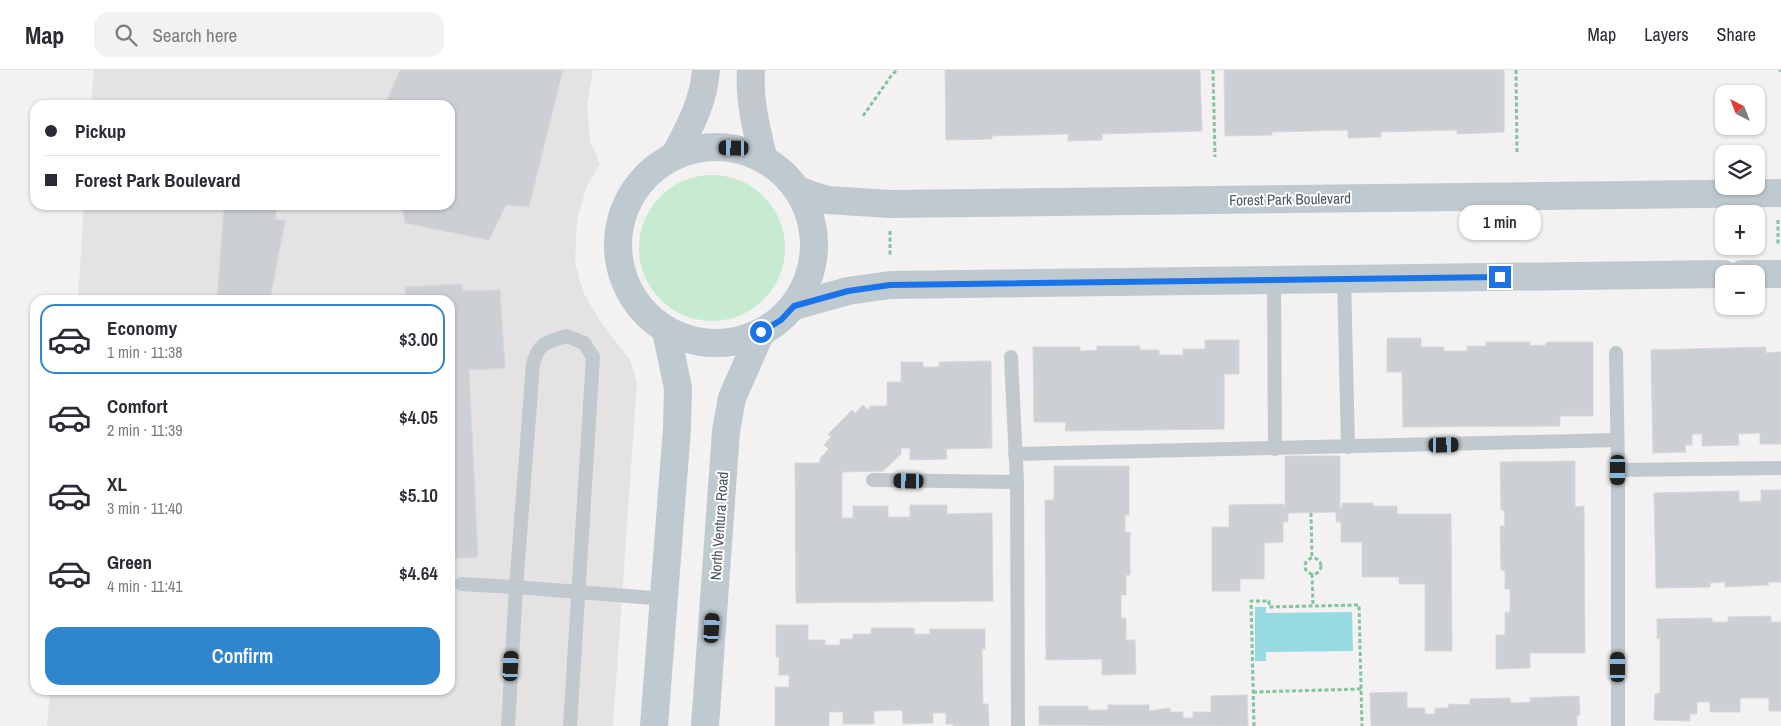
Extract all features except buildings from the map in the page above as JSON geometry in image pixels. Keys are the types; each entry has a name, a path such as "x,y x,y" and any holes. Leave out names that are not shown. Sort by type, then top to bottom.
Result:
{"street":[{"path":"676,153 689,130 699,105 706,70"},
{"path":"751,70 754,120 763,156"},
{"path":"702,148 734,148 763,156 783,171 800,191 811,215 814,245 809,277 794,306 781,320 761,332 730,342 697,342 666,331 642,311 625,285 617,255 618,224 630,194 650,170 676,153 702,148"},
{"name":"Forest Park Boulevard","path":"800,191 827,200 890,204 1779,202"},
{"path":"794,306 848,291 890,285 1715,274"},
{"path":"1765,274 1781,274"},
{"path":"654,726 677,428 678,388 666,331"},
{"name":"North Ventura Road","path":"705,726 726,432 732,398 761,332"}],"lane":[{"path":"1344,278 1348,447"},
{"path":"1274,279 1274,449"},
{"path":"508,726 516,587 533,364 537,350 550,341 567,336 584,343 593,357 570,726"},
{"path":"1616,353 1618,726"},
{"path":"1011,357 1017,482 1018,726"},
{"path":"1016,454 1617,440"},
{"path":"1618,470 1781,468"},
{"path":"873,480 1017,482"},
{"path":"462,584 665,599"}],"path":[{"path":"863,116 890,76 897,70"},
{"path":"1213,70 1215,157"},
{"path":"1516,70 1517,152"},
{"path":"1778,248 1779,202"},
{"path":"890,229 890,265"},
{"path":"1311,513 1312,558"},
{"path":"1312,558 1319,560 1321,566 1319,571 1312,574 1306,571 1305,565 1312,558"},
{"path":"1312,574 1313,606"},
{"path":"1254,726 1251,601 1269,601 1269,607 1359,605 1362,726"},
{"path":"1253,692 1361,689"}],"shaded area":[{"path":"94,70 593,70 587,104 590,141 600,164 586,188 577,220 575,263 584,294 600,321 630,360 637,382 613,726 47,726 50,695 455,695 455,295 78,295 84,210 455,210 455,100 91,100"}],"green space":[{"path":"712,175 740,181 752,187 763,197 773,208 779,220 785,248 779,276 773,288 763,299 752,309 740,315 712,321 684,315 672,309 661,299 651,288 645,276 639,248 645,220 651,208 661,197 672,187 684,181"}],"water":[{"path":"1255,607 1266,607 1266,613 1352,612 1353,651 1266,652 1266,661 1255,661"}],"route":[{"path":"761,332 781,320 794,306 848,291 890,285 1500,277"}]}
